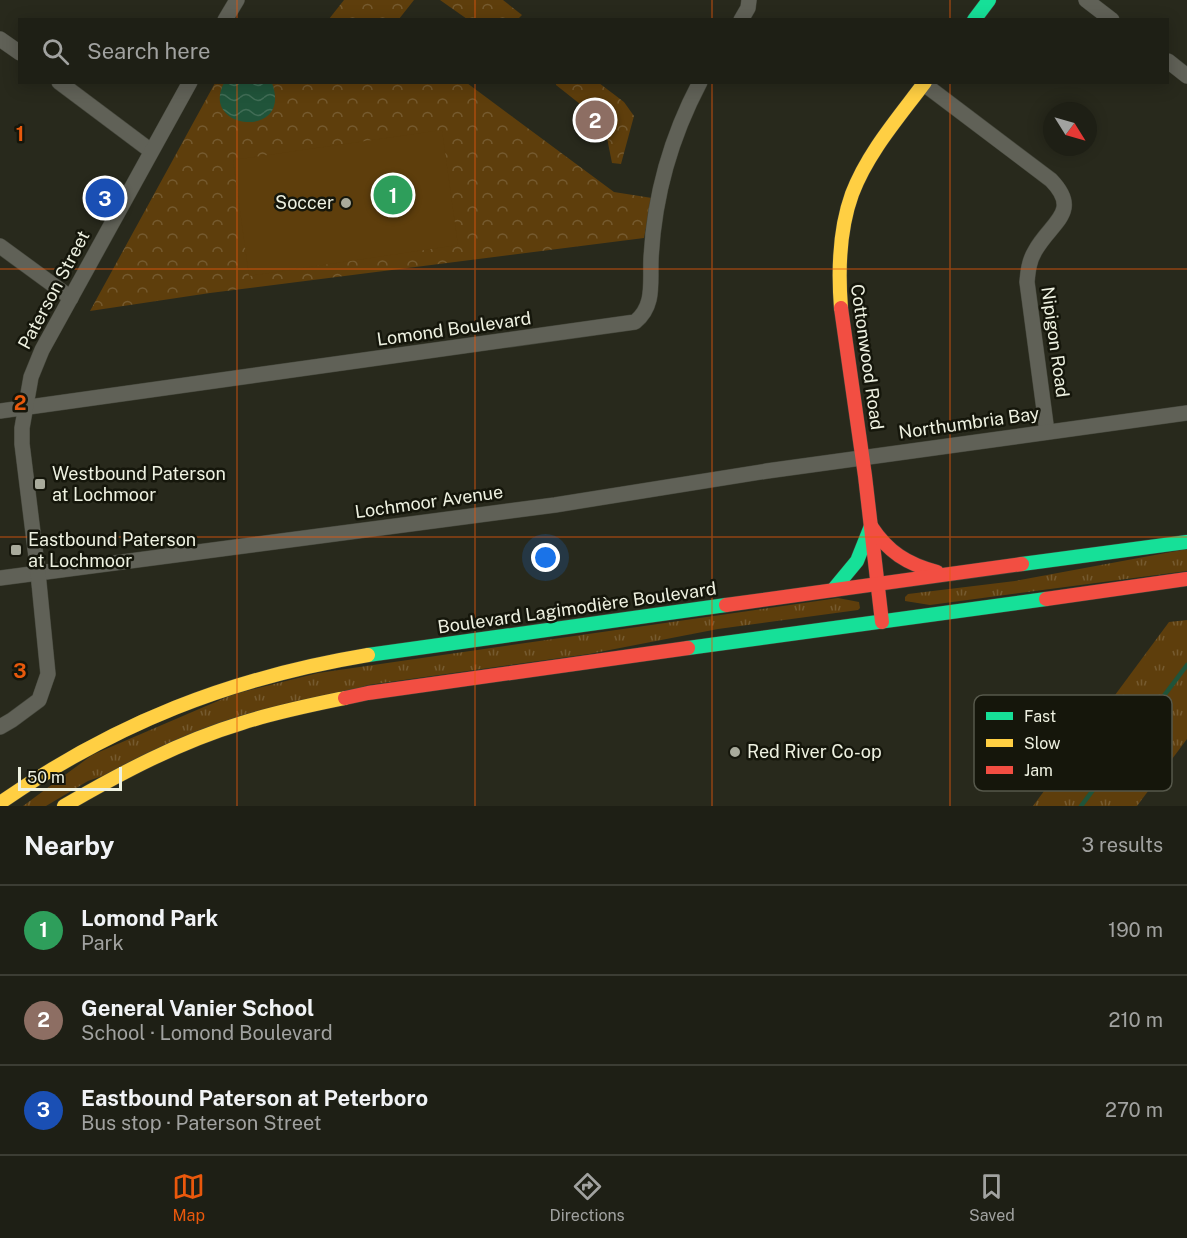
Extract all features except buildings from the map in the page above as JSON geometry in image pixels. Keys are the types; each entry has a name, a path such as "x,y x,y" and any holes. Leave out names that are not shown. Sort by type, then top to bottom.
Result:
{"main road":[{"path":"976,18 989,0"},
{"name":"Cottonwood Road","path":"882,622 863,458 838,287 840,249 847,208 863,169 924,84"},
{"path":"871,526 881,541 903,561 944,574"},
{"path":"833,590 856,565 863,552 871,526"},
{"name":"Boulevard Lagimodière Boulevard","path":"0,803 84,750 154,715 244,682 299,668 398,650 944,574 1187,543"},
{"path":"64,806 114,777 168,751 240,723 293,709 392,690 1187,579"}],"street":[{"path":"742,18 748,8 749,0"},
{"path":"1086,0 1109,18"},
{"path":"0,39 18,52"},
{"path":"1169,62 1187,76"},
{"path":"62,84 151,152"},
{"name":"Paterson Street","path":"0,727 39,700 48,674 22,444 22,428 31,378 42,350 189,84"},
{"name":"Lomond Boulevard","path":"0,411 635,322 643,315 649,304 652,232 661,182 677,132 699,84"},
{"name":"Nipigon Road","path":"926,84 1051,180 1062,192 1065,205 1060,217 1029,261 1027,282 1047,432"},
{"path":"0,246 71,298"},
{"name":"Northumbria Bay","path":"863,458 1187,413"},
{"name":"Lochmoor Avenue","path":"0,578 555,505 863,458"}],"green space":[{"path":"344,0 414,0 400,18 330,18"},
{"path":"440,0 503,0 522,15 519,18 466,18"},
{"path":"214,84 468,84 614,192 652,198 644,238 210,293 90,311"},
{"path":"600,84 624,102 634,116 621,164 612,163 604,123 556,85"},
{"name":"Soccer","path":"442,130 458,245 249,276 233,160"},
{"path":"1187,549 1187,571 930,605 905,601 908,594 1015,581"},
{"path":"838,598 859,602 860,608 718,629 589,654 368,685 88,781 46,806 23,806 92,755 234,694 318,673"},
{"path":"1187,620 1187,739 1172,759 1172,695 1115,695 1169,622"},
{"path":"1044,791 1148,791 1137,806 1033,806"}],"water":[{"path":"224,84 272,84 275,101 270,114 259,120 246,122 234,119 224,111 220,99"}],"waterway":[{"path":"1164,695 1187,665"},
{"path":"1081,806 1092,791"}],"traffic: fast":[{"path":"976,18 989,0"},
{"path":"833,590 857,561 871,526"},
{"path":"1022,564 1187,542"},
{"path":"688,648 1046,599"},
{"path":"368,655 726,605"}],"traffic: slow":[{"path":"841,308 840,250 844,222 852,194 875,149 924,84"},
{"path":"0,803 87,749 175,708 268,677 368,655"},
{"path":"64,806 129,770 196,739 268,715 345,698"}],"traffic: jam":[{"path":"841,308 865,476 882,622"},
{"path":"871,526 884,543 899,556 937,572"},
{"path":"726,605 1022,564"},
{"path":"1046,599 1187,579"},
{"path":"345,698 688,648"}],"place":[{"name":"General Vanier School","path":"595,120"},
{"name":"Lomond Park","path":"393,195"},
{"name":"Eastbound Paterson at Peterboro","path":"105,198"},
{"name":"Soccer","path":"346,203"},
{"name":"Westbound Paterson at Lochmoor","path":"40,484"},
{"name":"Eastbound Paterson at Lochmoor","path":"16,550"},
{"name":"Red River Co-op","path":"735,752"}]}
